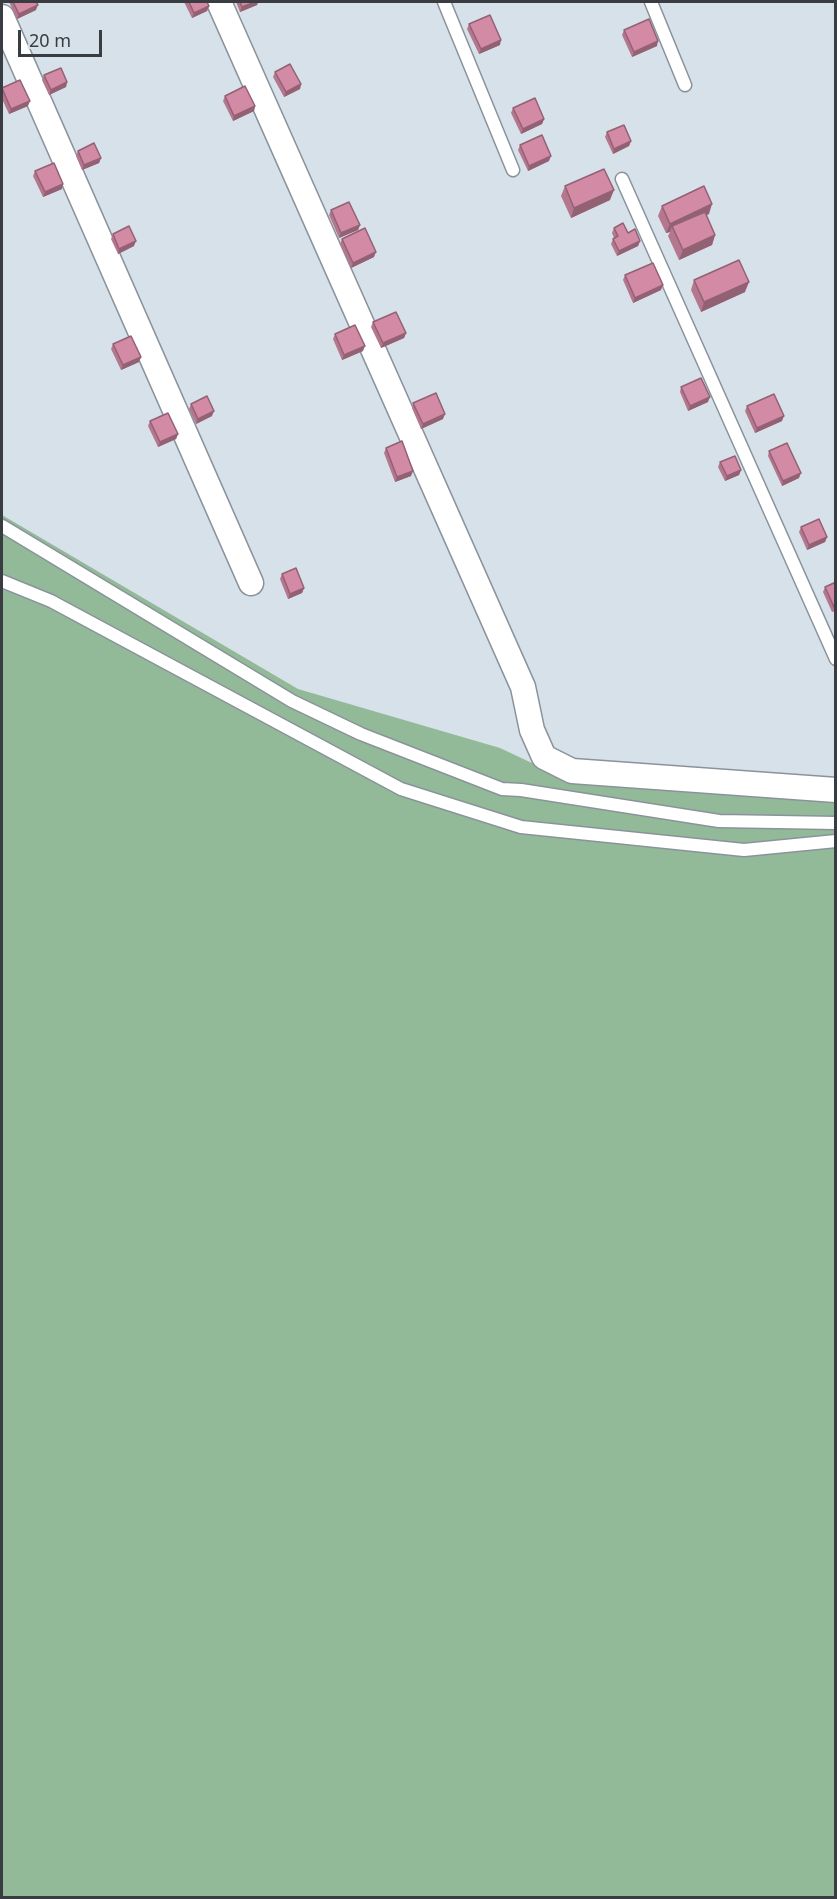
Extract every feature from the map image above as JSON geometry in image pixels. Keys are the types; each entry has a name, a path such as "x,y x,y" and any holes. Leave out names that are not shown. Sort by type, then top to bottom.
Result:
{"street":[{"path":"219,2 523,687 532,730 544,757 572,771 836,790"},
{"path":"2,17 251,583"}],"lane":[{"path":"444,2 513,170"},
{"path":"651,2 685,85"},
{"path":"622,179 836,659"},
{"path":"2,526 292,701 361,734 502,789 719,821 836,823"},
{"path":"2,581 51,601 401,789 521,827 744,850 836,841"}],"green space":[{"path":"2,515 298,689 500,748 568,780 836,799 835,1897 2,1898"}],"building":[{"path":"13,2 36,2 38,5 19,14"},
{"path":"189,2 207,2 209,6 194,13"},
{"path":"240,2 255,2 242,7"},
{"path":"490,15 501,40 481,49 469,24"},
{"path":"649,19 658,41 634,52 624,30"},
{"path":"290,64 301,84 286,92 275,72"},
{"path":"61,68 67,82 51,90 44,75"},
{"path":"20,80 30,101 11,109 2,88"},
{"path":"245,86 255,106 234,116 225,96"},
{"path":"535,98 544,119 523,129 513,108"},
{"path":"624,125 631,141 614,149 607,132"},
{"path":"542,135 551,156 529,166 520,145"},
{"path":"94,143 101,158 84,165 78,151"},
{"path":"54,163 63,184 45,192 35,171"},
{"path":"604,169 614,190 574,208 565,186"},
{"path":"704,186 712,204 670,224 662,206"},
{"path":"349,202 360,225 341,233 331,210"},
{"path":"705,212 715,235 683,250 672,226"},
{"path":"623,223 628,233 635,229 640,241 619,251 613,239 618,236 614,228"},
{"path":"129,226 136,241 119,249 113,234"},
{"path":"365,228 376,252 353,263 342,239"},
{"path":"739,260 749,282 704,302 694,280"},
{"path":"653,263 663,285 635,298 625,275"},
{"path":"396,312 406,333 383,343 373,322"},
{"path":"355,325 365,346 344,355 335,334"},
{"path":"131,336 141,357 123,365 113,344"},
{"path":"701,378 710,397 690,406 681,387"},
{"path":"436,393 445,414 423,424 413,403"},
{"path":"774,394 784,416 757,428 747,406"},
{"path":"207,396 214,411 198,419 191,404"},
{"path":"168,413 178,434 160,442 150,421"},
{"path":"402,441 413,471 397,477 386,448"},
{"path":"787,443 801,473 783,481 769,451"},
{"path":"735,456 741,470 727,476 720,462"},
{"path":"819,519 827,537 809,545 801,527"},
{"path":"296,568 304,588 290,594 282,574"},
{"path":"836,582 836,607 834,607 825,587"}]}
